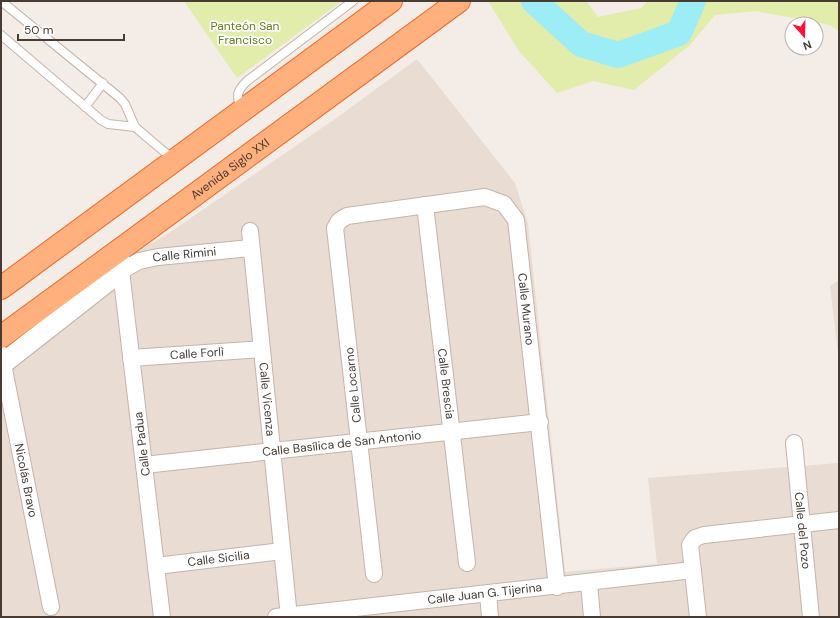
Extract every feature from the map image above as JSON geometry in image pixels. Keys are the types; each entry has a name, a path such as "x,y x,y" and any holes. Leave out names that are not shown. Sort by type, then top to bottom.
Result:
{"highway":[{"path":"1,288 391,1"},
{"name":"Avenida Siglo XXI","path":"1,337 120,261 459,1"}],"street":[{"name":"Calle Murano","path":"339,221 347,216 485,197 504,204 516,220 540,422 557,587"},
{"name":"Calle Brescia","path":"425,205 467,564"},
{"name":"Calle Locarno","path":"339,221 335,228 374,574"},
{"name":"Calle Vicenza","path":"250,231 282,551 284,617"},
{"name":"Calle Rimini","path":"120,261 139,261 158,257 251,248"},
{"name":"Calle Padua","path":"120,261 162,617"},
{"name":"Avenida Siglo XXI","path":"2,361 120,261"},
{"name":"Calle Forlì","path":"131,358 262,349"},
{"name":"Nicolás Bravo","path":"2,361 51,607"},
{"name":"Calle Basílica de San Antonio","path":"144,465 540,422"},
{"name":"Calle del Pozo","path":"794,443 811,617"},
{"path":"698,617 690,545 695,538 704,535 839,520"},
{"name":"Calle Sicilia","path":"156,566 282,551"},
{"name":"Calle Juan G. Tijerina","path":"284,617 388,611 488,594 693,570"},
{"path":"588,583 592,617"},
{"path":"488,594 490,617"}],"lane":[{"path":"1,1 125,104 135,128 175,161"},
{"path":"240,113 237,94 239,88 353,1"},
{"path":"1,35 101,120 108,124 135,128"},
{"path":"85,107 102,84"}],"shaded area":[{"path":"417,59 515,183 528,224 565,572 657,564 648,478 839,463 839,617 1,617 1,350 111,266 166,235 335,119"},
{"path":"839,280 839,361 830,286"}],"green space":[{"name":"Panteón San Francisco","path":"184,1 342,1 237,78"},
{"path":"488,1 586,1 598,17 641,8 648,1 839,1 839,31 830,25 824,24 824,16 784,16 756,11 715,15 690,45 634,90 593,81 557,93 519,51"}],"waterway":[{"path":"534,1 581,44 618,55 679,33 693,1"}]}
